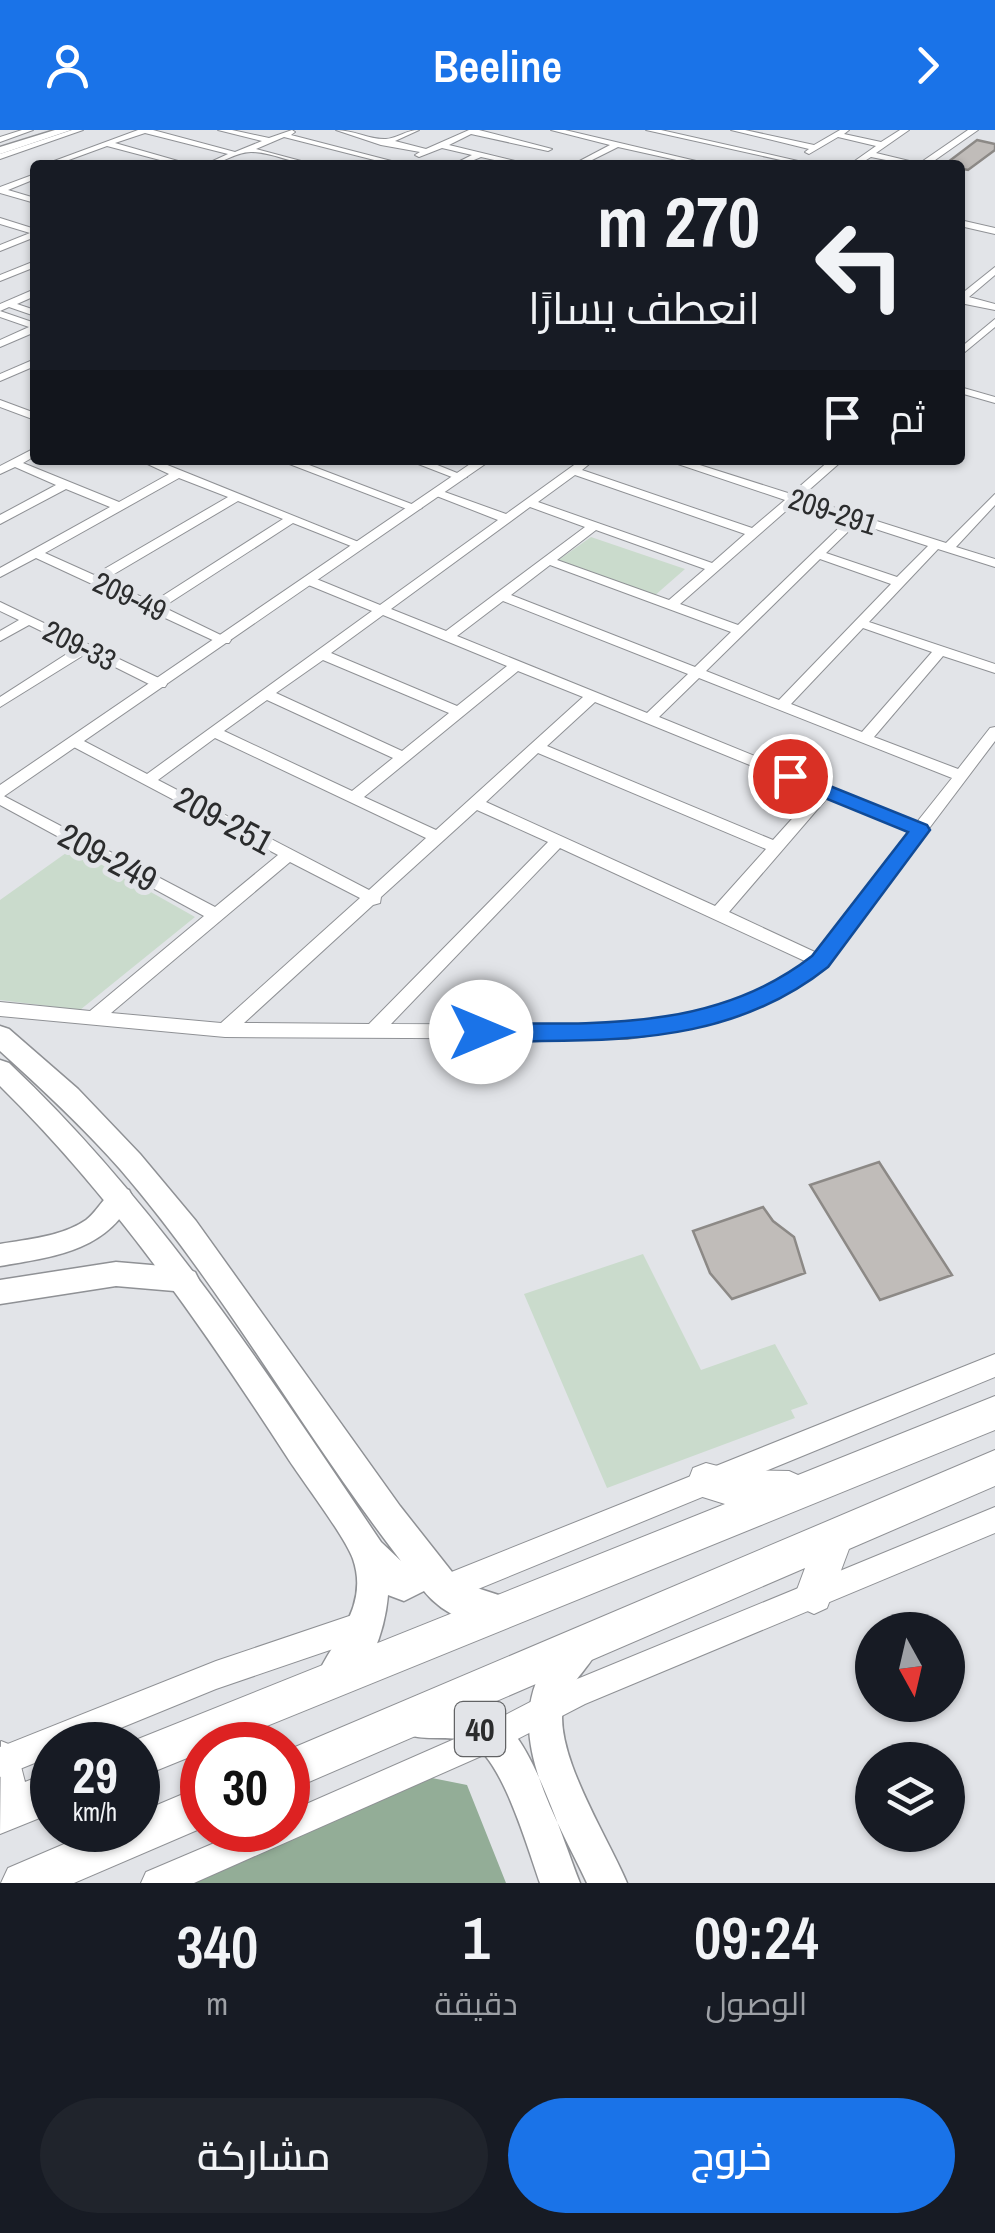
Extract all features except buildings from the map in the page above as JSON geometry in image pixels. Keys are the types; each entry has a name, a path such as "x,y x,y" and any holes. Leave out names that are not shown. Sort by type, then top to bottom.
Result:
{"highway":[{"path":"160,1749 995,1414"},
{"path":"310,1762 995,1468"},
{"path":"706,1481 761,1490 815,1485"},
{"path":"814,1595 835,1536"},
{"path":"0,1762 4,1812 30,1801"},
{"path":"22,1883 180,1816"}],"main road":[{"path":"2,149 56,131 78,130"},
{"path":"0,1036 86,1111 183,1223 418,1557 444,1588 467,1603 499,1611"},
{"path":"0,1070 90,1158 186,1280 368,1554 394,1580 404,1584 418,1576 418,1557"},
{"path":"73,1241 102,1225 120,1198"},
{"path":"0,1255 88,1241 100,1254 90,1272 76,1279"},
{"path":"0,1292 76,1279 140,1274 186,1280"},
{"path":"334,1678 354,1652 366,1624 373,1582 368,1554"},
{"path":"583,1644 556,1679 543,1712 546,1739 607,1883"},
{"name":"40","path":"400,1724 437,1719 468,1723 494,1736 522,1789 560,1883"},
{"path":"522,1789 517,1766 526,1750 544,1750 558,1768"}],"street":[{"path":"2,149 29,130"},
{"path":"2,149 78,130"},
{"path":"65,160 144,130 235,154"},
{"path":"222,130 268,140"},
{"path":"220,160 295,130"},
{"path":"340,130 426,152"},
{"path":"360,154 415,130"},
{"path":"555,130 685,160"},
{"path":"650,130 777,160"},
{"path":"735,130 816,148"},
{"path":"770,137 784,130"},
{"path":"861,160 905,130"},
{"path":"929,160 974,130"},
{"path":"407,160 473,131 548,149"},
{"path":"525,160 572,132"},
{"path":"795,160 841,132 884,144"},
{"path":"284,135 383,160"},
{"path":"108,144 169,160"},
{"path":"586,160 617,144"},
{"path":"441,145 502,160"},
{"path":"2,149 36,160"},
{"path":"249,149 295,160"},
{"path":"467,160 480,154"},
{"path":"649,160 660,154"},
{"path":"870,154 898,160"},
{"path":"0,190 30,178"},
{"path":"0,190 30,199"},
{"path":"0,221 30,231"},
{"path":"965,224 995,231"},
{"path":"965,235 975,226"},
{"path":"0,248 30,235"},
{"path":"20,240 30,243"},
{"path":"0,278 30,266"},
{"path":"965,295 992,275"},
{"path":"3,308 30,294"},
{"path":"965,300 995,307"},
{"path":"3,308 30,312"},
{"path":"3,308 30,324"},
{"path":"965,349 995,322"},
{"path":"0,344 30,329"},
{"path":"0,378 30,366"},
{"path":"965,391 994,399"},
{"path":"0,403 17,415 30,416"},
{"path":"0,471 30,455"},
{"path":"14,463 121,507"},
{"path":"299,465 416,508"},
{"path":"428,465 462,477"},
{"path":"0,796 479,465"},
{"path":"148,780 581,465"},
{"name":"209-291","path":"688,465 995,563"},
{"path":"671,605 828,465"},
{"path":"0,573 121,507 178,467 237,496 360,545"},
{"path":"574,470 754,533"},
{"path":"0,520 64,484"},
{"path":"438,493 508,518"},
{"path":"95,580 237,496"},
{"path":"782,706 899,582 995,498"},
{"path":"529,503 714,568"},
{"path":"154,607 292,518"},
{"path":"649,719 855,518"},
{"path":"448,637 594,526"},
{"name":"209-49","path":"36,553 224,640"},
{"path":"818,554 899,582"},
{"path":"549,561 739,630"},
{"path":"310,581 920,830"},
{"path":"502,596 961,776"},
{"name":"209-33","path":"0,606 160,684"},
{"path":"0,637 28,620"},
{"path":"860,622 995,669"},
{"path":"0,704 86,648"},
{"path":"865,738 941,650"},
{"path":"321,654 458,712"},
{"path":"353,798 516,665"},
{"path":"266,694 403,757"},
{"path":"225,1030 592,696"},
{"path":"0,1009 225,1030 372,1032 627,1032 731,1012 802,976 820,962 995,731"},
{"path":"214,732 439,838"},
{"name":"209-251","path":"75,742 374,898"},
{"path":"536,747 774,847"},
{"path":"718,914 825,790"},
{"name":"209-249","path":"0,796 216,915"},
{"path":"476,803 820,962"},
{"path":"372,1032 558,841"},
{"path":"93,1018 289,854"},
{"path":"444,1588 995,1364"},
{"path":"310,1817 494,1736 576,1694 995,1520"},
{"path":"0,1762 216,1675 366,1624"},
{"path":"157,1883 229,1852"}],"green space":[{"path":"591,537 685,569 653,597 557,561"},
{"path":"73,848 195,917 80,1010 0,1000 0,900"},
{"path":"643,1254 701,1370 775,1344 808,1404 791,1410 795,1418 607,1488 524,1294"},
{"path":"412,1774 467,1785 506,1883 150,1883 231,1852 310,1852 310,1817"}],"route":[{"path":"481,1032 627,1032 683,1024 731,1012 802,976 820,962 920,830 790,776"}]}
